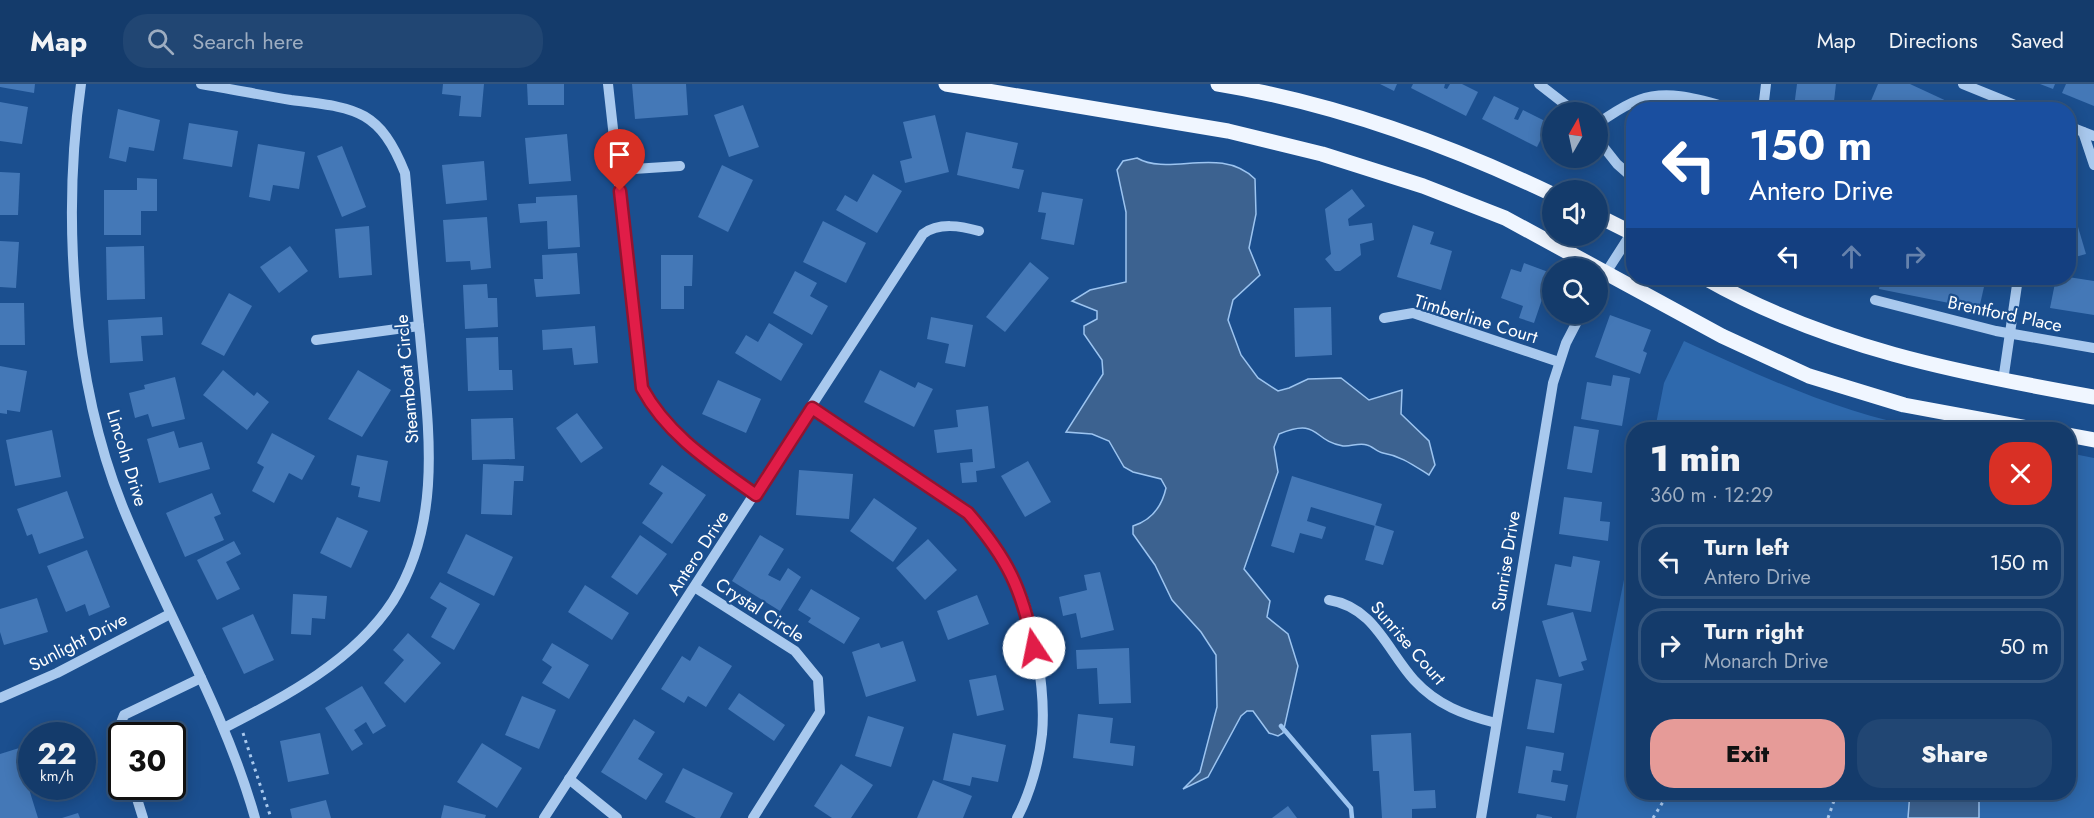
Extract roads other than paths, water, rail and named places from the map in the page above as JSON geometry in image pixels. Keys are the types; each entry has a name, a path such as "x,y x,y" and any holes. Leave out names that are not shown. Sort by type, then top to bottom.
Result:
{"main road":[{"path":"946,84 1228,131 1322,154 1423,186 1504,218 1581,258"},
{"path":"1218,84 1244,86 1394,129 1477,158 1542,189"},
{"path":"1608,221 1626,229"},
{"path":"1608,272 1626,282"},
{"path":"1631,285 1722,336 1809,376 1904,405 1995,422"},
{"path":"1719,285 1779,315 1839,339 1902,359 2002,381 2094,397"},
{"path":"2076,437 2094,440"}],"street":[{"name":"Lincoln Drive","path":"81,84 75,122 70,210 75,285 87,373 99,436 122,503 170,614 224,728 255,818"},
{"name":"Steamboat Circle","path":"201,84 293,100 326,102 359,113 374,122 393,143 405,172 430,446 428,495 416,555 392,601 355,645 325,672 224,728"},
{"path":"608,84 642,388 654,411 677,435 756,495"},
{"path":"1539,84 1562,102"},
{"path":"1764,102 1766,84"},
{"path":"1963,84 2003,102"},
{"path":"1635,102 1662,96 1692,98 1707,102"},
{"path":"1608,117 1626,107"},
{"path":"2089,134 2094,165"},
{"path":"1608,153 1626,172"},
{"path":"618,170 680,166"},
{"name":"Antero Drive","path":"544,818 696,588 923,234 933,226 963,227 979,231"},
{"path":"1608,268 1626,242"},
{"path":"2002,381 2012,334 2017,285"},
{"name":"Brentford Place","path":"1875,300 2012,334 2094,348"},
{"name":"Timberline Court","path":"1384,318 1413,313 1559,362"},
{"name":"Sunrise Drive","path":"1481,818 1549,403 1559,362 1576,324"},
{"path":"316,340 419,326"},
{"path":"812,408 968,513 988,536 1016,580 1027,615 1037,665 1042,735 1030,784 1017,818"},
{"name":"Crystal Circle","path":"696,588 795,651 805,660 820,685 820,712 753,818"},
{"name":"Sunrise Court","path":"1329,600 1342,602 1363,614 1414,680 1435,698 1461,714 1496,723"},
{"name":"Sunlight Drive","path":"0,698 57,673 170,614"},
{"path":"121,722 124,715 201,678"},
{"path":"569,779 617,818"},
{"path":"137,800 143,818"}],"waterway":[{"path":"1281,726 1351,808 1352,818"}]}
